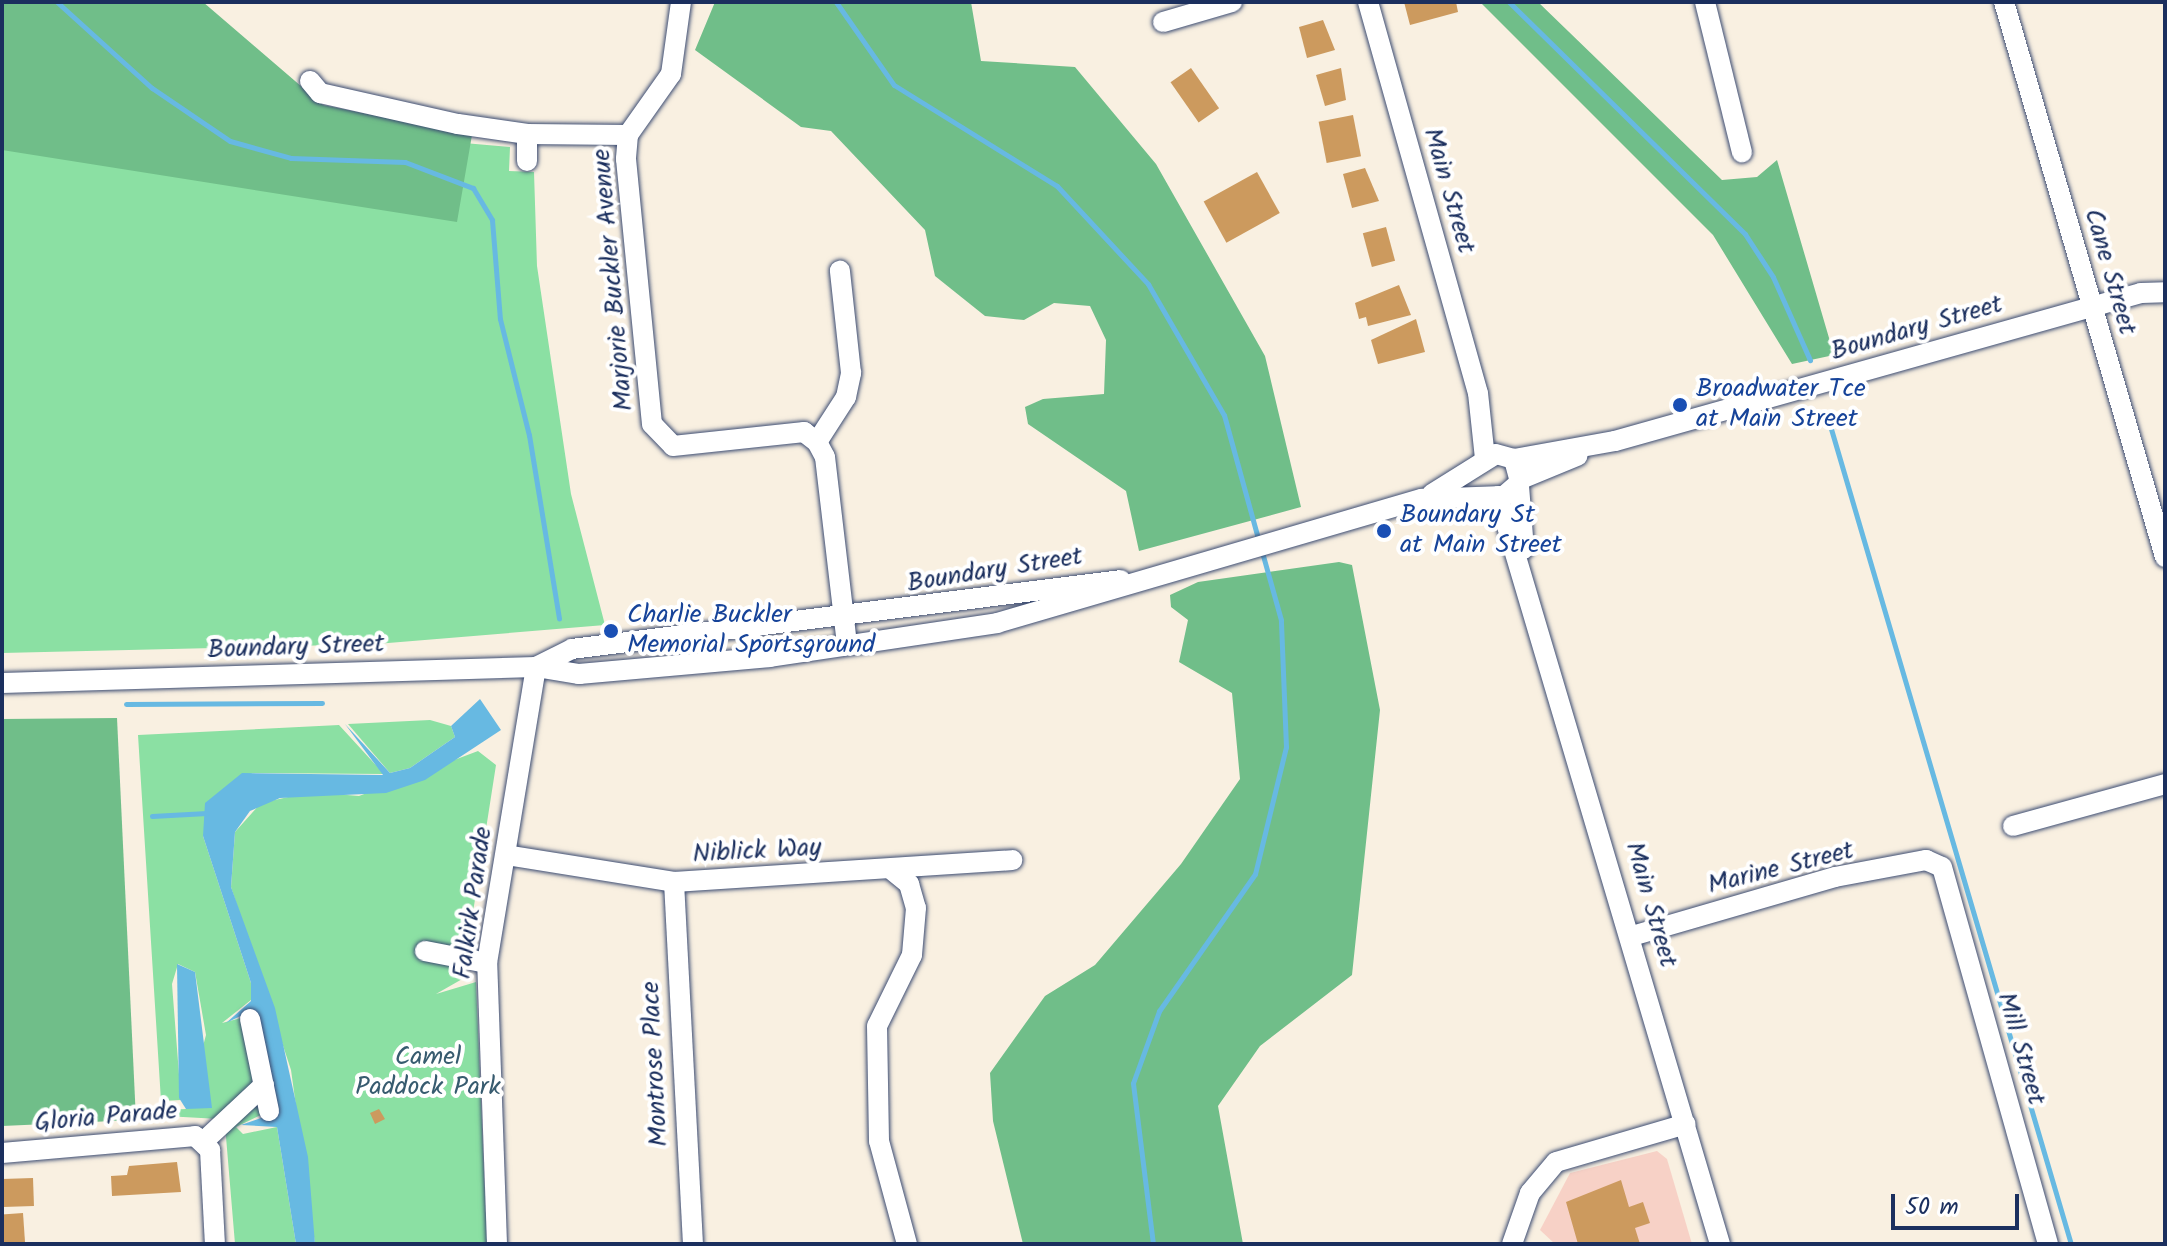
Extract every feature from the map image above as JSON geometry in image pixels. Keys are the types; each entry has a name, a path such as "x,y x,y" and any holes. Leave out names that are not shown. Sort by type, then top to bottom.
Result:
{"street":[{"name":"Marjorie Buckler Avenue","path":"681,2 667,85 628,135 637,289 659,440 673,446 804,432 817,442"},
{"path":"1163,22 1232,2"},
{"name":"Main Street","path":"1368,2 1478,393 1511,457"},
{"path":"1705,2 1742,153"},
{"name":"Cane Street","path":"2004,2 2165,557"},
{"path":"310,81 320,93 458,124 527,134 628,135"},
{"path":"527,134 527,161"},
{"path":"840,271 851,373 846,397 817,442 825,457 847,644"},
{"name":"Boundary Street","path":"2141,293 2165,278"},
{"name":"Boundary Street","path":"1422,499 1483,463 1615,441 2141,293 2165,292"},
{"name":"Main Street","path":"1478,393 1483,463"},
{"name":"Boundary Street","path":"2,683 536,667 579,674 686,667 997,623 1133,580 1422,499 1494,495 1615,441"},
{"path":"1511,457 1520,482"},
{"path":"1483,463 1481,485 1494,495"},
{"name":"Main Street","path":"1520,482 1527,581"},
{"name":"Main Street","path":"1494,495 1527,581 1720,1244"},
{"name":"Boundary Street","path":"536,667 572,649 843,620 1133,580"},
{"name":"Falkirk Parade","path":"497,1244 487,963 536,667"},
{"name":"Boundary Street","path":"2,671 58,680"},
{"path":"2013,826 2165,784"},
{"name":"Niblick Way","path":"506,855 674,882 893,871 1012,860"},
{"name":"Marine Street","path":"1632,936 1835,877 1926,860 1942,867"},
{"name":"Mill Street","path":"1942,867 2048,1244"},
{"path":"893,871 909,884 916,908 912,955 877,1026 879,1141 907,1244"},
{"name":"Montrose Place","path":"674,882 693,1244"},
{"path":"425,951 487,963"},
{"path":"250,1019 269,1111"},
{"path":"204,1141 264,1085"},
{"path":"1512,1244 1530,1193 1556,1162 1686,1124"},
{"name":"Gloria Parade","path":"2,1153 185,1134 204,1141 212,1161 215,1244"}],"shaded area":[{"path":"1657,1151 1667,1159 1692,1244 1555,1244 1540,1230 1570,1173"}],"green space":[{"path":"2,2 203,2 323,105 472,135 457,222 2,150"},
{"path":"715,2 971,2 981,61 1075,67 1156,164 1265,356 1301,507 1139,551 1126,491 1028,424 1025,407 1043,399 1104,394 1106,340 1090,306 1054,303 1024,320 985,316 935,276 925,230 831,131 801,127 695,50"},
{"path":"1480,2 1538,2 1722,180 1757,177 1777,160 1834,355 1792,364 1713,235"},
{"path":"2,103 510,147 509,171 534,172 537,266 571,494 605,625 376,644 2,653"},
{"path":"1339,562 1352,565 1380,710 1352,975 1260,1046 1218,1106 1243,1244 1023,1244 993,1121 990,1073 1045,996 1095,965 1181,864 1240,779 1232,693 1179,662 1188,620 1171,607 1170,595 1198,582"},
{"path":"117,718 136,1120 2,1126 2,719"},
{"path":"430,720 451,726 455,737 410,768 390,773 348,724"},
{"path":"339,725 384,774 252,773 203,836 251,983 251,1000 222,1023 245,1017 257,1081 219,1119 165,1116 165,1110 186,1109 206,1035 195,972 178,964 172,984 181,1100 161,1101 138,735"},
{"name":"Camel Paddock Park","path":"478,751 496,765 466,957 423,941 415,955 465,966 464,978 436,994 476,982 487,1244 315,1244 291,1070 231,887 235,832 261,803 311,792 359,796"},
{"path":"257,1101 267,1112 236,1127 243,1134 277,1127 296,1244 235,1244 225,1125"}],"water":[{"path":"480,699 501,730 425,780 386,793 280,798 250,811 235,832 231,887 275,1008 308,1157 315,1244 296,1244 277,1127 241,1125 272,1114 253,1010 226,1023 251,1001 251,983 203,836 205,803 242,773 383,775 345,724 390,773 410,768 455,737 451,726"},
{"path":"177,964 195,972 212,1108 186,1109 179,1098"}],"building":[{"path":"1404,2 1456,2 1458,12 1410,25"},
{"path":"1323,20 1335,50 1307,58 1299,27"},
{"path":"1191,68 1219,108 1199,122 1171,82"},
{"path":"1341,68 1346,100 1325,106 1316,75"},
{"path":"1353,115 1361,156 1327,163 1319,122"},
{"path":"1365,168 1379,201 1352,208 1343,174"},
{"path":"1257,172 1280,213 1226,243 1204,202"},
{"path":"1386,227 1395,261 1372,267 1363,233"},
{"path":"1399,285 1411,315 1368,326 1366,317 1359,319 1355,303"},
{"path":"1416,319 1425,352 1378,364 1371,340"},
{"path":"379,1109 385,1119 375,1124 370,1113"},
{"path":"177,1162 181,1192 112,1196 111,1176 127,1175 129,1166"},
{"path":"33,1178 34,1206 3,1207 2,1179"},
{"path":"1621,1180 1629,1207 1643,1202 1650,1223 1635,1228 1640,1244 1578,1244 1566,1202"},
{"path":"23,1213 25,1243 4,1244 2,1214"}],"waterway":[{"path":"57,2 152,88 230,141 291,158 405,162 473,188 492,220 500,319 529,435 559,619"},
{"path":"836,2 894,85 1057,186 1148,284 1224,415 1259,542"},
{"path":"1509,2 1745,234 1773,277 1810,360"},
{"path":"1829,422 2071,1244"},
{"path":"1153,1244 1133,1083 1159,1011 1255,874 1286,747 1281,620 1262,552"},
{"path":"126,704 322,703"},
{"path":"152,816 207,813"}],"place":[{"name":"Broadwater Tce at Main Street","path":"1680,405"},
{"name":"Boundary St at Main Street","path":"1384,531"},
{"name":"Charlie Buckler Memorial Sportsground","path":"611,631"}]}
